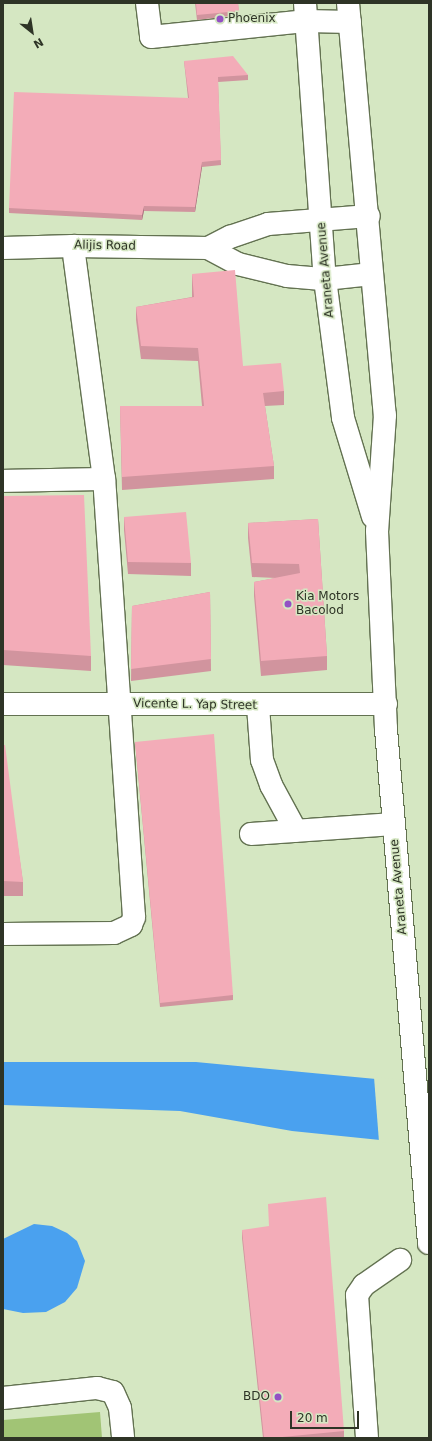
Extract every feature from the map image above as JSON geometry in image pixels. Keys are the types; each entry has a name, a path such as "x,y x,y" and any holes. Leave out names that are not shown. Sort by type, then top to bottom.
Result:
{"main road":[{"path":"147,3 151,37 306,12 349,12"},
{"name":"Araneta Avenue","path":"306,12 325,279 343,418 377,531"},
{"name":"Araneta Avenue","path":"349,12 369,216 372,274 386,415 377,531 386,704 421,1169 429,1232"},
{"name":"Alijis Road","path":"3,248 73,246 208,248 247,230 268,224 369,216"},
{"path":"3,934 114,933 131,925 134,917 104,479 73,246"},
{"name":"Alijis Road","path":"208,248 238,264 263,272 325,279 372,274"},
{"path":"3,481 104,479"},
{"name":"Vicente L. Yap Street","path":"3,704 120,703 258,706 386,704"},
{"path":"258,706 262,760 271,785 296,831"},
{"path":"251,834 394,824"},
{"path":"367,1438 357,1295 364,1285 400,1260"},
{"path":"3,1398 97,1388 113,1392 120,1408 123,1438"}],"green space":[{"path":"100,1412 102,1438 3,1438 3,1420"}],"water":[{"path":"3,1062 196,1062 429,1084 429,1145 292,1131 180,1111 3,1105"},
{"path":"34,1224 52,1226 67,1233 77,1241 85,1261 77,1288 65,1302 46,1312 23,1313 3,1309 3,1239"}],"pier":[{"path":"374,1077 429,1082 429,1147 379,1142"}],"building":[{"path":"196,3 238,3 239,11 197,15"},
{"path":"233,56 248,75 218,77 221,160 202,162 195,207 144,206 142,215 9,208 14,92 189,98 184,61"},
{"path":"235,270 243,366 281,363 284,391 263,393 274,466 122,477 120,406 204,406 198,348 141,346 136,307 194,297 192,274"},
{"path":"84,495 91,656 3,650 3,496"},
{"path":"186,512 191,563 128,562 124,517"},
{"name":"Kia Motors Bacolod","path":"318,519 327,656 261,661 254,582 300,573 299,564 252,563 248,523"},
{"path":"210,592 211,659 131,669 132,606"},
{"path":"214,734 233,995 160,1003 135,742"},
{"path":"3,745 5,745 23,882 3,881"},
{"path":"326,1197 344,1431 264,1438 242,1230 269,1226 268,1204"}],"place":[{"name":"Phoenix","path":"220,19"},
{"name":"Kia Motors Bacolod","path":"288,604"},
{"name":"BDO","path":"278,1397"}]}
